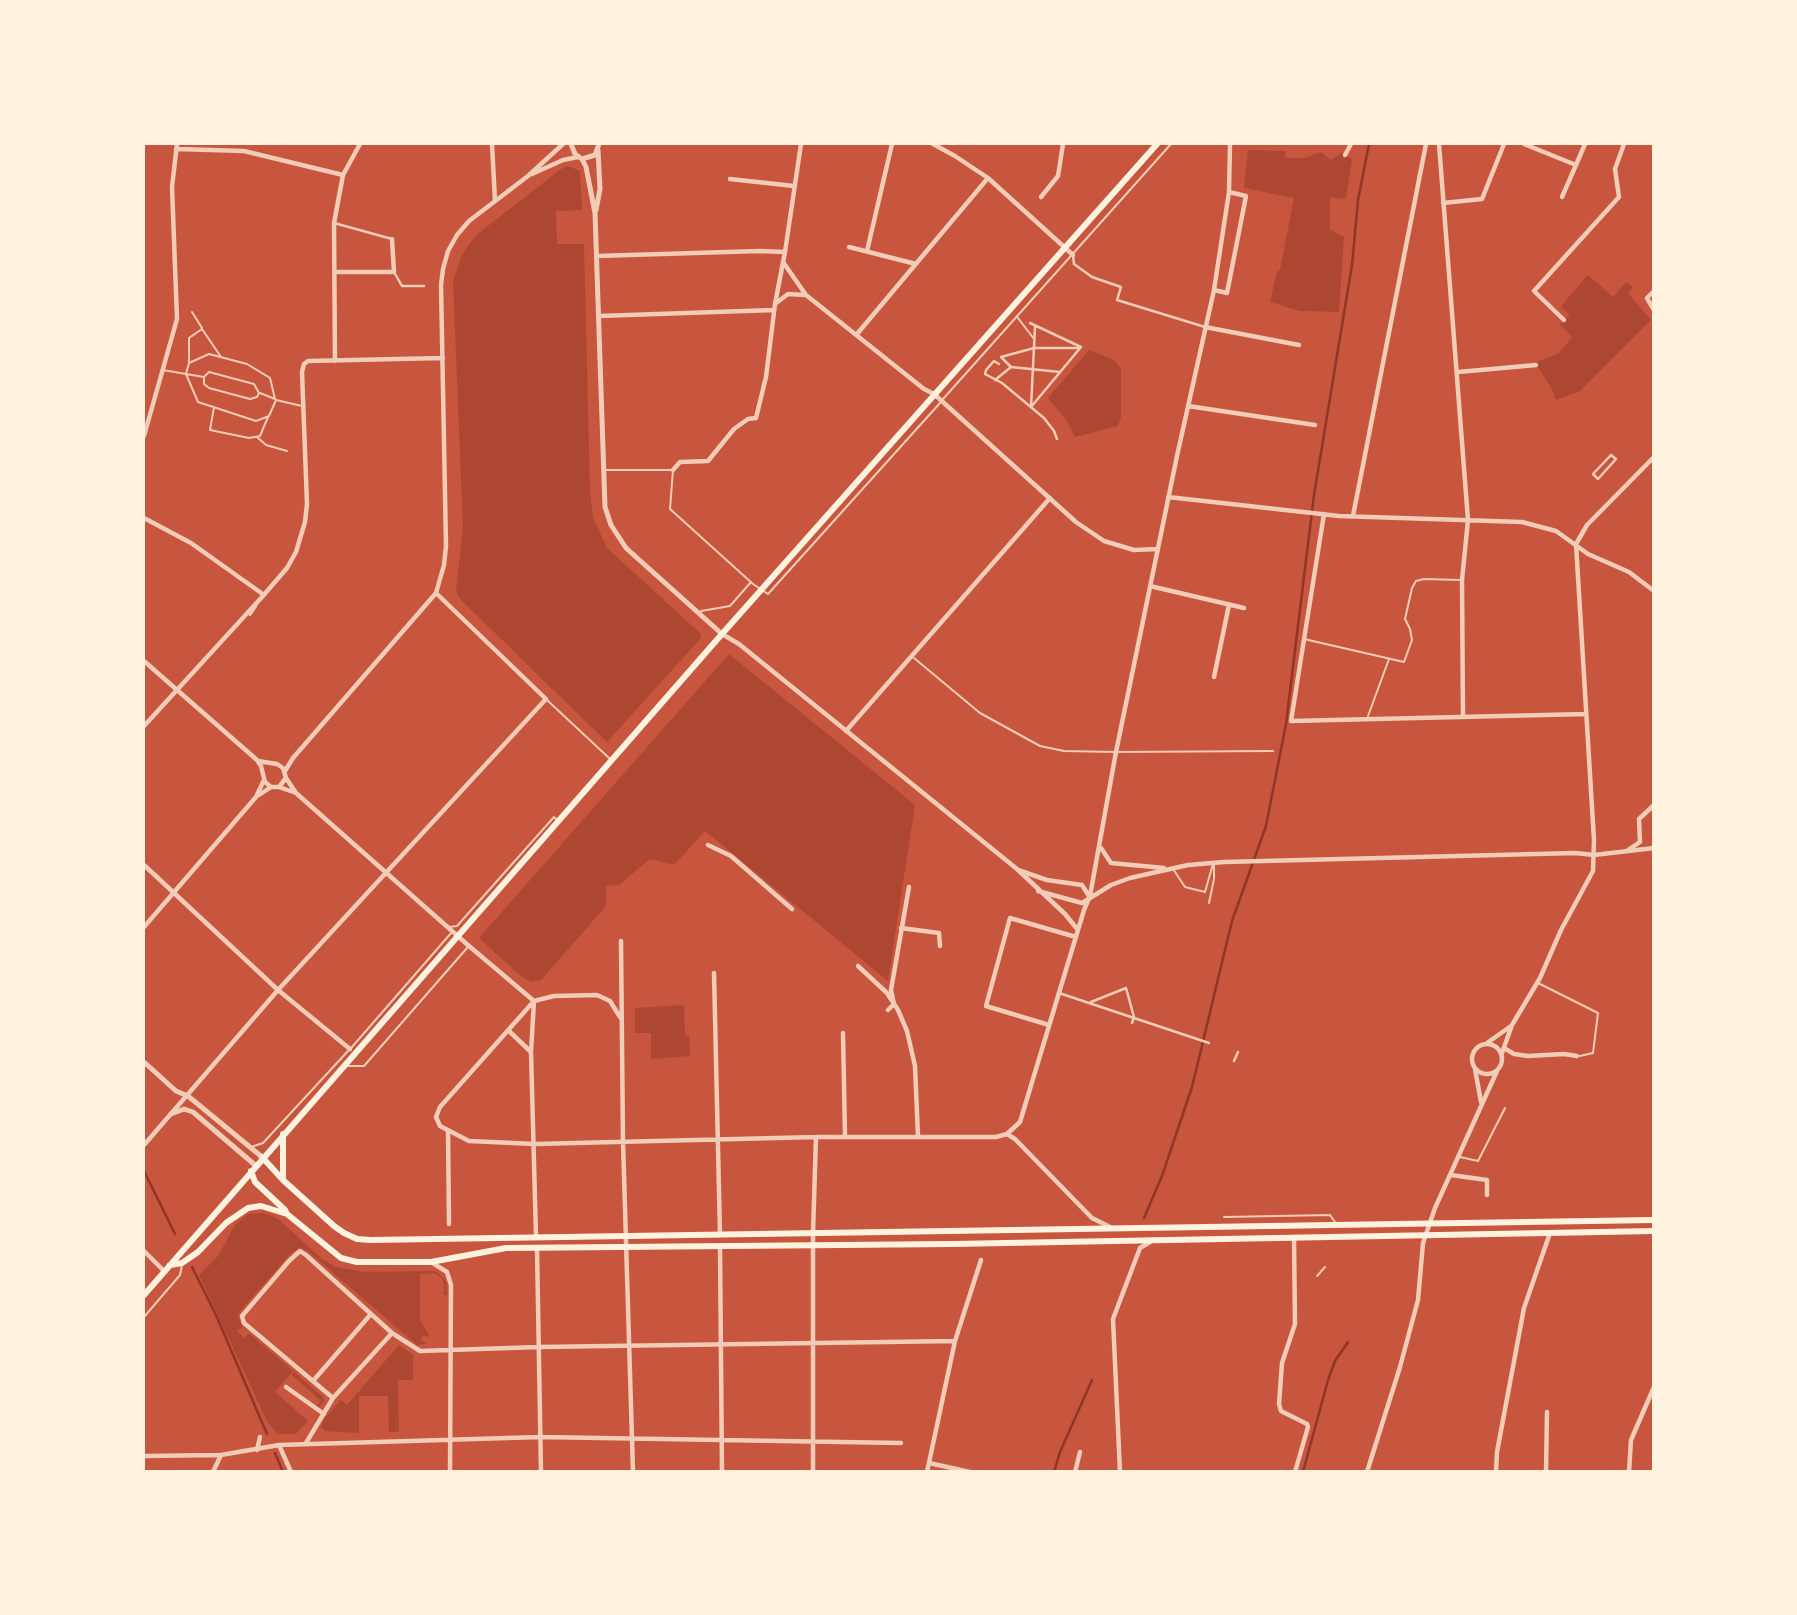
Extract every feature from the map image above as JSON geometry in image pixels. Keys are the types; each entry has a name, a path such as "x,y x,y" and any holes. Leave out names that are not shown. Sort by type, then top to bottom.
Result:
{"main road":[{"path":"144,1295 455,934 1157,144"},
{"path":"283,1134 283,1180"},
{"path":"262,1157 334,1226 357,1239 416,1241 536,1236 1654,1220"},
{"path":"253,1168 255,1182 287,1214 341,1258 357,1262 431,1262 479,1252 537,1248 1654,1231"},
{"path":"170,1265 182,1263 198,1252 226,1223 247,1208 261,1206 287,1214"}],"street":[{"path":"244,151 246,144"},
{"path":"335,360 334,223 343,175 360,144"},
{"path":"492,144 495,201"},
{"path":"534,1000 468,946 387,871 296,793 286,778 285,771 293,758 436,593 444,565 446,545 441,285 448,251 468,221 528,176 563,144"},
{"path":"571,144 586,167 595,213 603,470 606,507 618,537 642,564 722,634 739,644 1017,869 1065,914 1078,930"},
{"path":"673,470 680,462 708,461 734,429 748,419 756,418 766,377 774,307 801,144"},
{"path":"867,251 892,144"},
{"path":"933,144 988,178 1073,255 1074,264 1092,277 1121,287 1117,300 1205,327 1299,345"},
{"path":"1041,197 1058,176 1063,144"},
{"path":"620,1017 610,1002 597,995 544,997 534,1000 440,1107 436,1118 440,1126 469,1140 535,1144 845,1136 996,1137 1007,1134 1020,1122 1090,896 1116,752 1168,497 1214,290 1229,192 1230,144"},
{"path":"1345,155 1351,144"},
{"path":"1353,516 1426,144"},
{"path":"1439,144 1468,520 1462,580 1463,717"},
{"path":"1443,203 1482,199 1504,144"},
{"path":"1524,144 1576,165"},
{"path":"1562,197 1585,144"},
{"path":"1564,320 1534,291 1619,197 1615,169 1624,144"},
{"path":"144,436 177,318 172,187 176,146 244,151 343,175"},
{"path":"528,176 564,160 593,156 598,147"},
{"path":"595,213 600,189 598,147"},
{"path":"730,178 794,186"},
{"path":"857,334 988,178"},
{"path":"1214,290 1227,293 1247,196 1229,192"},
{"path":"334,223 393,239 394,272 402,285 424,285"},
{"path":"849,247 916,264"},
{"path":"597,256 760,251 785,253"},
{"path":"783,262 808,296 924,389 934,394 1076,522 1104,541 1134,550 1158,549"},
{"path":"334,272 394,272"},
{"path":"432,285 441,285"},
{"path":"1652,309 1647,298 1654,291"},
{"path":"599,316 774,307 788,294 808,296"},
{"path":"1030,324 1081,348"},
{"path":"1031,407 1035,326"},
{"path":"1057,439 1044,418 985,374 986,370 994,361 1034,348 1081,348"},
{"path":"1031,407 1081,348"},
{"path":"144,726 263,596 287,568 296,552 306,522 304,365 309,361 443,358"},
{"path":"1003,358 1011,367 1060,372"},
{"path":"994,361 999,365 1003,358"},
{"path":"1458,372 1536,365"},
{"path":"995,380 1011,367"},
{"path":"1188,406 1315,425"},
{"path":"1611,455 1616,459 1598,479 1593,474 1611,455"},
{"path":"1367,1472 1415,1312 1421,1251 1430,1223 1482,1102 1502,1063 1503,1051 1512,1026 1537,983 1561,930 1593,871 1576,544 1587,525 1654,457"},
{"path":"1168,497 1307,513 1522,522 1556,531 1588,554 1629,572 1654,591"},
{"path":"846,731 1050,498"},
{"path":"1324,514 1291,721 1586,714"},
{"path":"144,518 191,543 263,596"},
{"path":"1150,586 1244,608"},
{"path":"144,1145 278,990 546,699 436,593"},
{"path":"250,615 263,596"},
{"path":"1214,677 1229,605"},
{"path":"144,660 257,760 278,765 293,758"},
{"path":"144,927 256,797 264,780 257,760"},
{"path":"263,773 271,765"},
{"path":"278,765 285,771"},
{"path":"279,787 286,778"},
{"path":"264,780 271,787"},
{"path":"256,797 271,787 296,793"},
{"path":"1627,850 1640,842 1639,820 1654,805"},
{"path":"708,845 731,856 792,909"},
{"path":"1100,848 1111,863 1170,868"},
{"path":"1038,891 1082,903 1111,885 1170,868 1236,861 1575,853 1594,855 1654,848"},
{"path":"144,865 278,990 350,1049"},
{"path":"1017,869 1047,880 1082,885 1090,896"},
{"path":"894,1004 891,990 909,887"},
{"path":"1049,1025 986,1006 1010,918 1076,937"},
{"path":"901,928 939,933 940,946"},
{"path":"621,941 620,1017 633,1472"},
{"path":"858,966 880,986 894,1004 908,1031 912,1047 918,1136"},
{"path":"714,972 720,1234"},
{"path":"1091,1002 1126,988 1134,1017 1132,1023"},
{"path":"1059,993 1209,1043"},
{"path":"534,1000 531,1052 536,1236"},
{"path":"888,1010 894,1004"},
{"path":"1482,1102 1473,1053 1478,1046 1512,1026"},
{"path":"508,1030 531,1052"},
{"path":"843,1033 845,1136"},
{"path":"1486,1043 1514,1054 1577,1056"},
{"path":"1234,1061 1238,1052"},
{"path":"144,1062 176,1091 188,1096 262,1157"},
{"path":"1474,1067 1487,1074 1497,1071"},
{"path":"171,1114 184,1109 193,1112 253,1168"},
{"path":"448,1130 449,1224"},
{"path":"1007,1134 1092,1218 1114,1229"},
{"path":"813,1472 813,1233 816,1137"},
{"path":"1451,1175 1487,1180 1487,1195"},
{"path":"1496,1472 1497,1452 1524,1308 1550,1233"},
{"path":"1294,1236 1295,1324 1282,1363 1279,1404 1281,1411 1308,1427 1295,1472"},
{"path":"1121,1472 1113,1319 1140,1248 1156,1238"},
{"path":"720,1247 722,1472"},
{"path":"537,1248 541,1472"},
{"path":"144,1251 164,1271"},
{"path":"333,1398 244,1323 242,1316 300,1251 392,1333 420,1351 955,1341"},
{"path":"927,1472 955,1341 981,1260"},
{"path":"431,1262 447,1272 450,1278 450,1472"},
{"path":"313,1381 371,1314"},
{"path":"305,1444 333,1398 392,1333"},
{"path":"286,1387 324,1414"},
{"path":"1629,1472 1631,1440 1654,1387"},
{"path":"1546,1472 1547,1412"},
{"path":"257,1450 260,1437"},
{"path":"144,1456 221,1455 279,1445 540,1437 901,1443"},
{"path":"279,1445 291,1472"},
{"path":"1074,1472 1080,1451"},
{"path":"213,1472 221,1455"},
{"path":"929,1463 970,1472"}],"lane":[{"path":"603,470 673,470 670,509 761,591 768,594 1171,144"},
{"path":"192,312 222,358"},
{"path":"1017,317 1034,340"},
{"path":"202,329 190,338 186,374 198,402 256,421 269,416"},
{"path":"189,363 209,355 247,364 270,378 276,400 260,436 250,438 210,430 214,407"},
{"path":"162,370 204,377"},
{"path":"260,393 250,399 209,388 204,384 204,377 209,372 254,384 260,393 303,407"},
{"path":"257,437 266,445 287,452"},
{"path":"1304,639 1404,662 1412,640 1405,619 1416,581 1462,580"},
{"path":"695,611 717,610 730,606 751,582"},
{"path":"911,655 980,713 1040,746 1064,751 1273,751"},
{"path":"1367,719 1390,658"},
{"path":"546,699 611,760"},
{"path":"448,927 457,926 554,817 558,821"},
{"path":"1170,868 1185,887 1206,892 1213,863"},
{"path":"1209,903 1214,879 1213,863"},
{"path":"250,1147 263,1143 455,934"},
{"path":"343,1066 364,1066 468,946"},
{"path":"1537,983 1598,1013 1593,1053 1577,1056"},
{"path":"1459,1157 1478,1161 1504,1108"},
{"path":"1224,1217 1330,1215 1338,1225"},
{"path":"144,1317 180,1275 182,1263"},
{"path":"1317,1276 1325,1267"}],"shaded area":[{"path":"1248,150 1285,151 1286,158 1305,158 1321,152 1331,160 1341,153 1352,159 1346,199 1330,197 1330,230 1344,237 1339,312 1300,311 1270,302 1277,272 1280,270 1294,198 1244,188"},
{"path":"568,166 580,171 582,210 556,211 557,244 584,244 590,491 593,518 607,548 700,633 701,638 607,742 460,599 456,591 463,527 453,281 462,255 475,236"},
{"path":"1588,275 1613,297 1626,282 1633,287 1628,293 1651,320 1580,391 1556,400 1535,363 1559,353 1572,337 1560,324 1570,315 1561,306"},
{"path":"1089,350 1114,360 1121,368 1121,417 1118,426 1075,437 1067,421 1048,398"},
{"path":"729,654 915,805 888,981 705,831 674,865 650,859 619,885 606,886 606,906 541,980 531,982 522,977 479,938"},
{"path":"684,1005 685,1035 689,1036 690,1056 651,1059 651,1033 635,1033 635,1008"},
{"path":"263,1213 277,1218 322,1259 336,1267 365,1272 433,1271 439,1273 446,1282 447,1295 444,1295 441,1277 433,1273 420,1274 420,1320 429,1337 423,1335 420,1340 426,1343 417,1345 308,1251 300,1248 292,1252 242,1309 238,1315 242,1327 237,1331 244,1338 249,1333 293,1371 275,1392 308,1421 296,1434 278,1434 268,1423 199,1275 218,1256 235,1225 248,1214"},
{"path":"399,1345 413,1355 413,1380 398,1380 399,1432 389,1432 388,1396 359,1396 359,1433 325,1431 321,1427 324,1419 341,1400 347,1405"},
{"path":"294,1372 323,1397 324,1401 318,1408 316,1407 321,1401 292,1375"}],"waterway":[{"path":"1144,1218 1162,1176 1192,1087 1232,921 1266,826 1286,724 1314,495 1352,265 1358,200 1369,144"},
{"path":"144,1171 175,1234"},
{"path":"192,1267 216,1315 267,1434"},
{"path":"1303,1472 1328,1380 1335,1361 1348,1342"},
{"path":"1054,1472 1092,1380"},
{"path":"275,1453 283,1472"}]}
